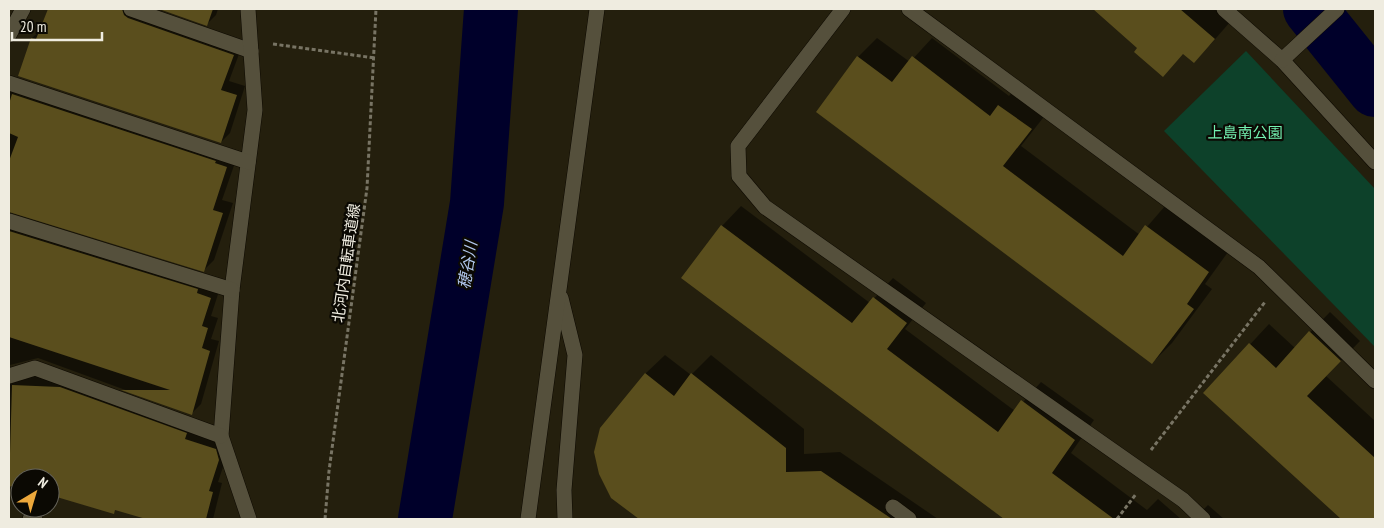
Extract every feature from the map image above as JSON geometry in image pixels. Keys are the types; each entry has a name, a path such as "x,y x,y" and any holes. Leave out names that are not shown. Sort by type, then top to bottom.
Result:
{"street":[{"path":"9,36 23,9"},
{"path":"131,9 250,46"},
{"path":"248,9 255,110 232,290 221,436 249,519"},
{"path":"528,519 597,9"},
{"path":"844,9 738,146 739,176 764,207 1183,500 1203,519"},
{"path":"909,9 1252,261 1375,381"},
{"path":"1224,9 1282,60 1375,162"},
{"path":"1282,60 1337,9"},
{"path":"9,82 248,162"},
{"path":"9,221 232,290"},
{"path":"559,290 576,355 564,490 565,519"},
{"path":"9,376 35,368 221,436"},
{"path":"893,508 909,519"},
{"path":"30,519 35,519"}],"path":[{"name":"北河内自転車道線","path":"325,519 329,471 367,188 376,9"},
{"path":"250,46 375,58"},
{"path":"1117,519 1140,488 1139,470 1155,443 1278,285"}],"green space":[{"name":"上島南公園","path":"1246,51 1375,189 1375,347 1164,131"}],"building":[{"path":"48,9 122,9 124,15 128,18 234,55 221,90 237,95 221,143 18,76 31,38 36,39"},
{"path":"159,9 213,9 207,26"},
{"path":"1093,9 1180,9 1215,39 1194,63 1183,54 1163,77 1134,52 1137,48"},
{"path":"857,56 892,82 912,56 990,116 998,105 1032,129 1003,166 1123,256 1145,225 1209,272 1187,304 1194,309 1152,364 816,112"},
{"path":"12,94 216,161 215,163 227,167 213,210 223,213 204,272 9,212 9,161 18,137 9,133 9,104"},
{"path":"721,225 852,323 873,297 907,323 887,349 998,432 1021,400 1075,440 1052,473 1114,519 1004,519 681,278"},
{"path":"9,231 198,289 197,293 211,298 202,326 208,328 202,348 210,351 192,415 121,390 170,390 9,337"},
{"path":"1309,331 1341,361 1307,396 1375,458 1375,519 1341,519 1203,393 1249,343 1276,368"},
{"path":"645,373 674,396 691,373 786,448 786,472 821,471 892,519 639,519 611,498 599,474 594,452 600,428"},
{"path":"12,385 60,387 187,433 185,439 216,449 219,460 209,491 213,492 206,519 146,519 115,510 114,514 60,498 60,468 10,468 9,487"}],"waterway":[{"name":"穂谷川","path":"425,519 477,203 491,9"},
{"path":"1310,9 1375,90"}]}
